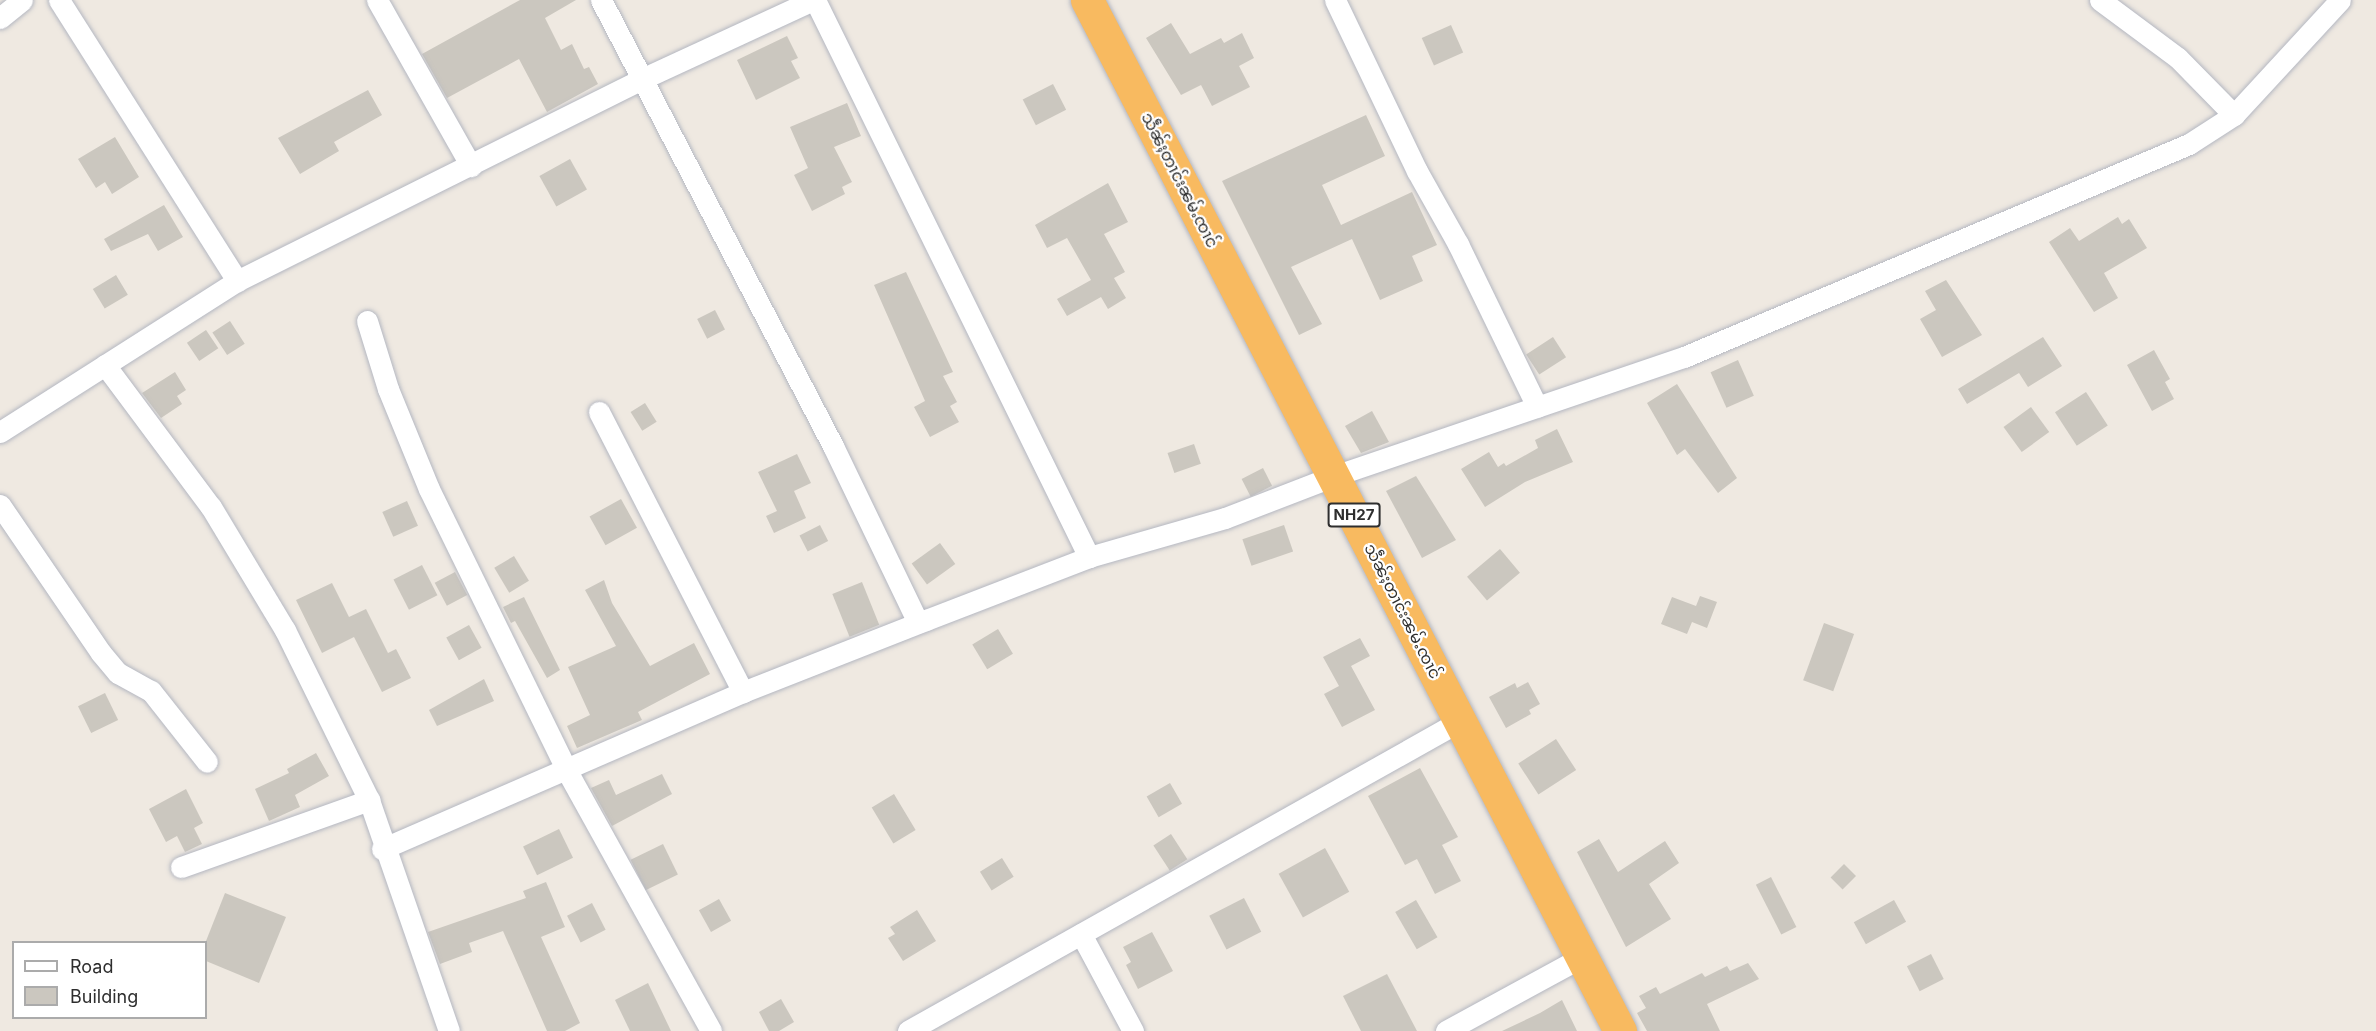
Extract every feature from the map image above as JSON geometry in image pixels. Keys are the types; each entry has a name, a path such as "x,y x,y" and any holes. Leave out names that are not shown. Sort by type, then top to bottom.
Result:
{"highway":[{"name":"သဵၼ်ႈတၢင်းၼမ်ႉၸၢင်","path":"1087,0 1620,1031"}],"street":[{"path":"0,18 22,0"},
{"path":"59,0 237,281"},
{"path":"377,0 471,166"},
{"path":"601,0 832,446 918,623"},
{"path":"0,432 237,281 642,79 814,0 1089,557"},
{"path":"1335,0 1416,171 1458,244 1537,407"},
{"path":"2100,0 2178,58 2234,115"},
{"path":"382,849 567,771 743,692 918,623 1089,557 1225,518 1334,476 1684,357 2189,144 2234,115 2340,0"},
{"path":"367,321 388,389 429,489 567,771 711,1031"},
{"path":"105,365 211,507 279,620 369,800 382,849 448,1031"},
{"path":"599,412 743,692"},
{"path":"0,505 101,653 118,673 152,691 207,762"},
{"path":"915,1029 1460,722"},
{"path":"181,867 369,800"},
{"path":"1081,934 1133,1031"},
{"path":"1446,1031 1582,957"}],"building":[{"path":"520,0 576,0 545,18 561,50 572,44 584,69 589,67 598,84 547,112 519,59 447,98 422,54"},
{"path":"1171,23 1190,54 1221,38 1224,43 1242,33 1254,58 1239,66 1250,87 1212,106 1201,85 1181,95 1146,38"},
{"path":"1451,25 1463,52 1434,65 1422,38"},
{"path":"787,36 798,58 791,61 800,78 756,100 737,60"},
{"path":"1053,84 1066,110 1036,125 1023,99"},
{"path":"368,90 382,115 334,142 339,151 300,174 278,138"},
{"path":"847,103 861,136 834,147 852,182 842,187 845,194 812,211 794,175 808,168 790,127"},
{"path":"1366,115 1385,156 1322,185 1341,225 1412,192 1437,245 1412,256 1423,281 1380,300 1352,239 1291,267 1322,324 1299,335 1222,181"},
{"path":"115,137 139,177 112,194 105,182 96,188 78,159"},
{"path":"570,159 587,190 556,207 539,176"},
{"path":"1108,183 1128,222 1104,234 1125,272 1114,278 1126,298 1108,309 1101,297 1067,316 1057,299 1091,280 1067,238 1047,248 1035,225"},
{"path":"164,205 183,237 158,251 148,234 111,251 104,239"},
{"path":"2118,217 2122,224 2129,219 2147,248 2104,273 2118,298 2094,312 2049,242 2070,228 2079,241"},
{"path":"906,272 953,372 943,376 957,402 950,406 959,422 930,437 914,407 925,401 874,285"},
{"path":"116,275 128,295 105,309 93,289"},
{"path":"1946,280 1982,335 1942,357 1920,319 1936,310 1925,291"},
{"path":"715,310 725,330 707,339 697,319"},
{"path":"230,321 245,344 227,355 212,332"},
{"path":"206,330 218,348 199,361 187,343"},
{"path":"1553,337 1566,357 1539,375 1526,354"},
{"path":"2043,337 2062,366 2028,387 2019,373 1967,404 1958,389"},
{"path":"2154,350 2170,379 2165,382 2174,399 2152,411 2127,365"},
{"path":"1738,360 1754,396 1726,408 1711,372"},
{"path":"175,372 186,390 177,396 182,404 161,418 142,393"},
{"path":"1677,384 1737,478 1718,493 1685,449 1677,455 1647,403"},
{"path":"2086,392 2108,426 2077,446 2055,412"},
{"path":"645,403 657,422 642,431 631,412"},
{"path":"2031,407 2049,432 2022,452 2003,427"},
{"path":"1372,411 1389,442 1361,453 1345,426"},
{"path":"1557,429 1573,462 1525,482 1485,507 1461,469 1489,452 1498,467 1504,463 1506,466 1538,448 1535,440"},
{"path":"1194,444 1201,464 1174,473 1168,453"},
{"path":"797,454 811,483 794,491 806,518 774,533 766,516 777,511 758,472"},
{"path":"1263,468 1272,486 1251,497 1242,479"},
{"path":"1416,476 1456,540 1422,558 1386,491"},
{"path":"621,499 637,528 606,545 590,516"},
{"path":"407,501 418,526 393,537 382,512"},
{"path":"820,525 828,541 808,551 800,535"},
{"path":"1284,525 1293,551 1252,566 1242,539"},
{"path":"940,543 955,564 927,585 912,564"},
{"path":"1500,549 1520,573 1487,600 1467,577"},
{"path":"514,556 529,581 509,593 494,568"},
{"path":"422,565 437,595 409,610 393,580"},
{"path":"455,572 467,595 447,606 435,583"},
{"path":"604,580 612,603 650,666 694,643 710,674 638,712 642,720 577,748 567,726 590,715 568,667 616,646 585,590"},
{"path":"862,582 879,625 850,637 832,594"},
{"path":"332,583 349,617 366,609 388,653 396,649 411,678 382,692 354,637 322,653 296,600"},
{"path":"1700,596 1717,602 1707,628 1692,622 1687,634 1661,624 1672,597 1696,606"},
{"path":"524,597 560,670 547,678 515,621 511,623 503,607"},
{"path":"1824,623 1854,634 1833,691 1803,680"},
{"path":"469,625 482,648 459,660 446,638"},
{"path":"998,629 1013,654 987,669 972,644"},
{"path":"1360,638 1370,656 1351,666 1375,710 1342,727 1324,694 1339,686 1323,657"},
{"path":"484,679 494,701 437,726 429,710"},
{"path":"1528,682 1540,704 1529,710 1531,714 1506,728 1489,697 1515,683 1517,688"},
{"path":"105,693 118,720 91,733 78,706"},
{"path":"1556,739 1576,770 1538,795 1518,764"},
{"path":"316,753 329,776 295,795 300,807 269,821 255,789 289,773 287,769"},
{"path":"1420,768 1458,837 1442,845 1461,881 1435,894 1417,859 1405,865 1368,796"},
{"path":"662,774 672,794 612,826 591,788 609,780 616,795"},
{"path":"1170,783 1182,804 1159,817 1147,796"},
{"path":"186,789 203,823 194,828 202,844 185,852 177,836 166,842 149,809"},
{"path":"894,794 916,830 893,843 872,807"},
{"path":"559,829 573,858 537,875 523,847"},
{"path":"1171,834 1187,859 1170,871 1153,845"},
{"path":"1599,839 1618,872 1665,841 1679,863 1649,884 1671,919 1626,947 1577,852"},
{"path":"663,844 678,875 646,890 631,860"},
{"path":"1325,848 1349,892 1303,917 1279,874"},
{"path":"1002,858 1014,877 992,890 980,872"},
{"path":"1844,864 1856,876 1843,889 1831,877"},
{"path":"1771,877 1796,927 1781,935 1756,885"},
{"path":"546,882 565,927 541,937 580,1023 565,1031 547,1031 503,931 469,943 472,952 440,964 428,932 526,898 523,891"},
{"path":"225,893 286,917 259,983 207,961 206,941"},
{"path":"1244,898 1261,932 1227,950 1209,916"},
{"path":"719,899 731,921 711,932 699,910"},
{"path":"1416,900 1438,937 1417,949 1395,912"},
{"path":"1894,900 1906,922 1866,944 1854,922"},
{"path":"592,903 606,930 581,942 567,916"},
{"path":"917,910 936,941 903,961 888,938 895,934 890,927"},
{"path":"1152,932 1173,971 1138,989 1126,965 1131,962 1123,947"},
{"path":"1931,954 1944,979 1920,991 1907,966"},
{"path":"1748,963 1759,979 1707,1004 1720,1031 1647,1031 1637,1013 1646,1008 1639,996 1656,987 1660,994 1702,973 1705,977 1727,966 1730,971"},
{"path":"1387,974 1417,1031 1361,1031 1343,996"},
{"path":"648,983 671,1031 630,1031 615,1000"},
{"path":"781,999 794,1022 779,1031 769,1031 759,1012"},
{"path":"1562,1000 1577,1031 1502,1031 1540,1013"}]}
